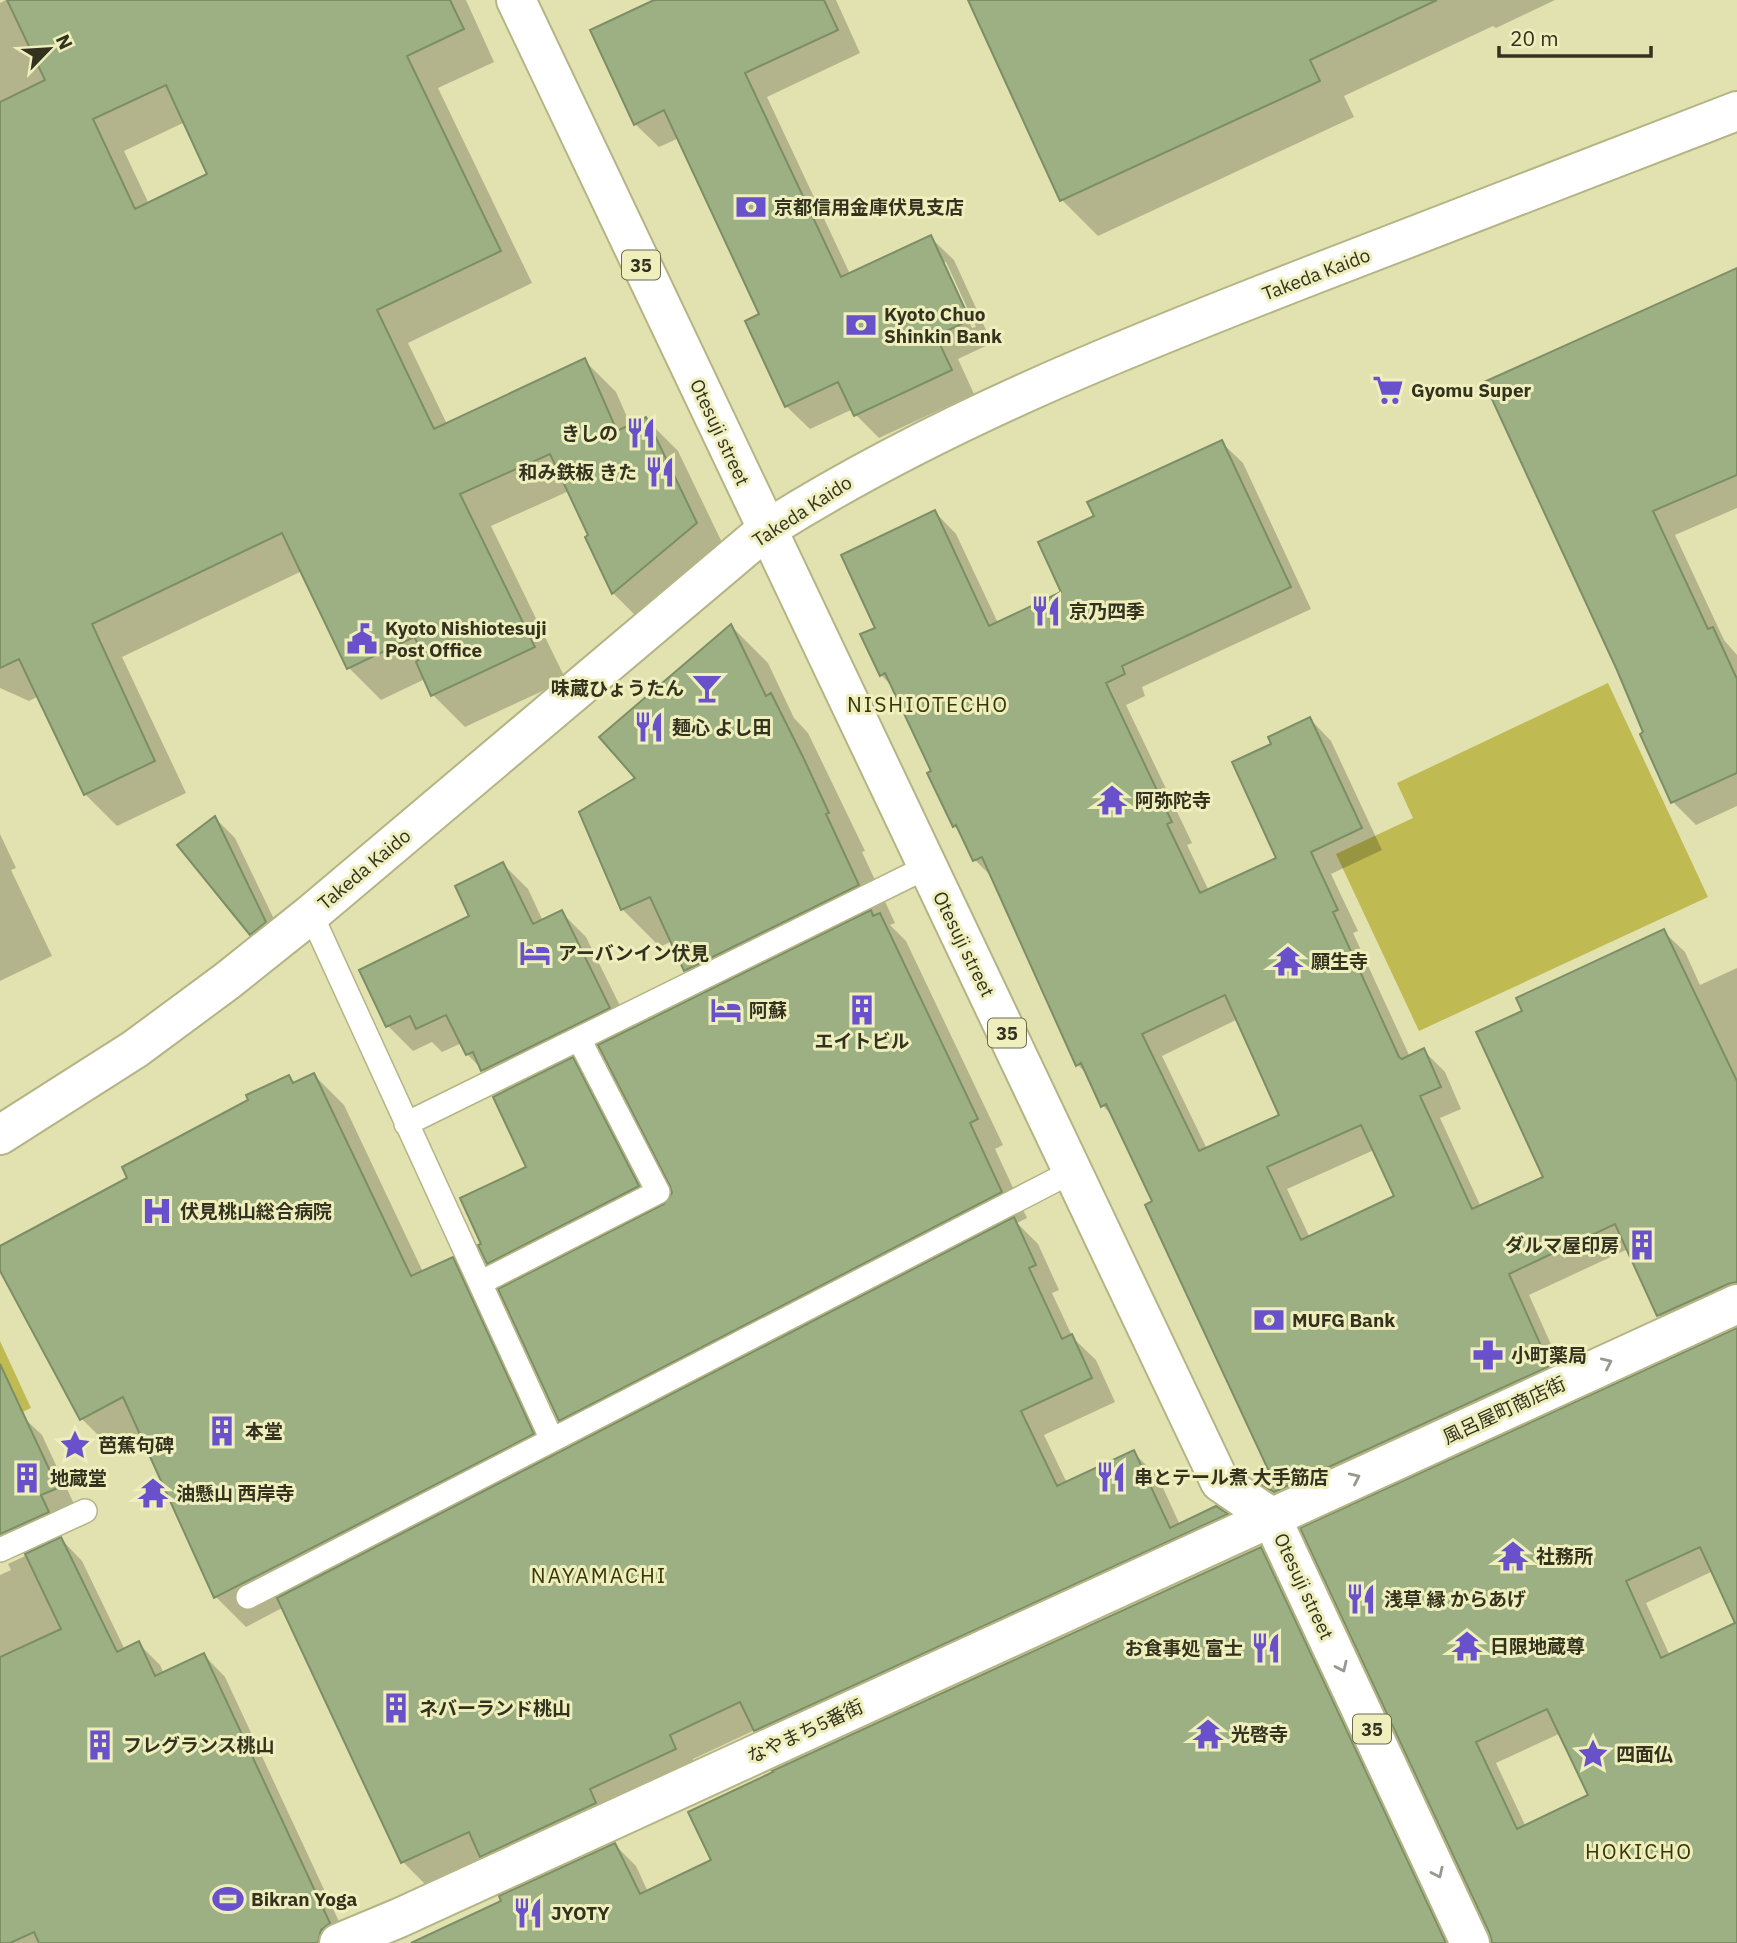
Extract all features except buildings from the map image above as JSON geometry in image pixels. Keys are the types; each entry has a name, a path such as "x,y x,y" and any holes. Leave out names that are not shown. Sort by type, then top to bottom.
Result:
{"main road":[{"name":"Otesuji street","path":"516,0 1220,1482 1271,1517 1459,1940"},
{"name":"Takeda Kaido","path":"0,1135 135,1049 311,915 766,530 832,488 1058,379 1253,298 1737,111"},
{"name":"風呂屋町商店街","path":"1271,1517 1737,1304"},
{"name":"なやまち5番街","path":"339,1943 399,1918 1271,1517"}],"lane":[{"path":"406,1124 927,867"},
{"path":"311,915 552,1440"},
{"path":"480,1283 658,1192 579,1038"},
{"path":"248,1597 1073,1171"},
{"path":"0,1550 85,1511"}],"shaded area":[{"path":"1608,683 1708,897 1419,1031 1336,854 1413,818 1397,783"},
{"path":"0,1341 31,1408 0,1422"}],"place":[{"name":"京都信用金庫伏見支店","path":"751,207"},
{"name":"Kyoto Chuo Shinkin Bank","path":"861,325"},
{"name":"Gyomu Super","path":"1388,390"},
{"name":"きしの","path":"641,433"},
{"name":"和み鉄板 きた","path":"660,472"},
{"name":"京乃四季","path":"1046,611"},
{"name":"Kyoto Nishiotesuji Post Office","path":"362,639"},
{"name":"味蔵ひょうたん","path":"707,688"},
{"name":"麺心 よし田","path":"649,727"},
{"name":"阿弥陀寺","path":"1112,800"},
{"name":"アーバンイン伏見","path":"535,953"},
{"name":"願生寺","path":"1288,961"},
{"name":"阿蘇","path":"726,1010"},
{"name":"エイトビル","path":"862,1010"},
{"name":"伏見桃山総合病院","path":"157,1211"},
{"name":"ダルマ屋印房","path":"1642,1245"},
{"name":"MUFG Bank","path":"1269,1320"},
{"name":"小町薬局","path":"1488,1355"},
{"name":"本堂","path":"222,1431"},
{"name":"芭蕉句碑","path":"75,1445"},
{"name":"串とテール煮 大手筋店","path":"1111,1477"},
{"name":"地蔵堂","path":"27,1478"},
{"name":"油懸山 西岸寺","path":"153,1493"},
{"name":"社務所","path":"1513,1556"},
{"name":"浅草 縁 からあげ","path":"1361,1599"},
{"name":"日限地蔵尊","path":"1467,1646"},
{"name":"お食事処 富士","path":"1266,1648"},
{"name":"ネバーランド桃山","path":"396,1708"},
{"name":"光啓寺","path":"1208,1734"},
{"name":"フレグランス桃山","path":"100,1745"},
{"name":"四面仏","path":"1593,1754"},
{"name":"Bikran Yoga","path":"228,1899"},
{"name":"JYOTY","path":"528,1913"}],"district":[{"name":"NISHIOTECHO","path":"928,704"},
{"name":"NAYAMACHI","path":"599,1575"},
{"name":"HOKICHO","path":"1639,1851"}]}
